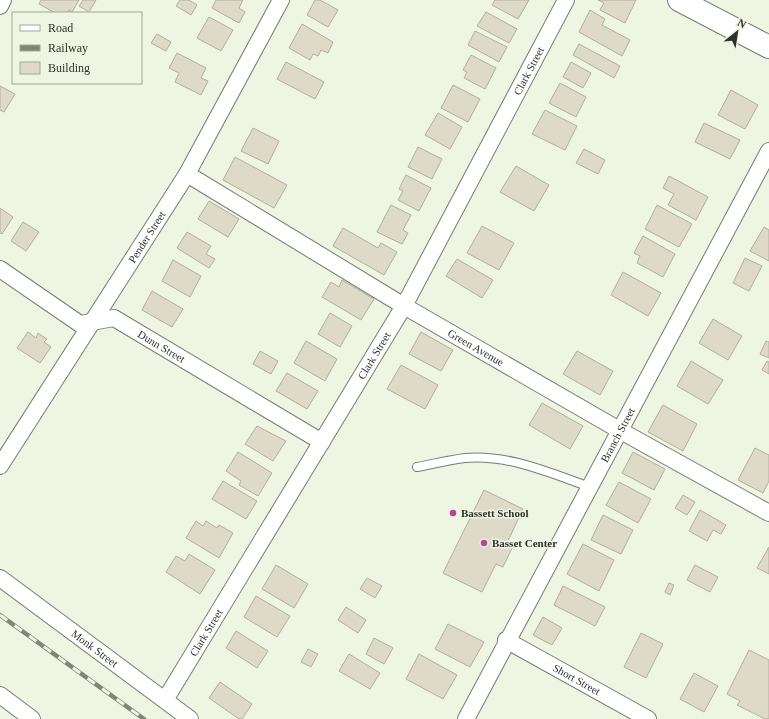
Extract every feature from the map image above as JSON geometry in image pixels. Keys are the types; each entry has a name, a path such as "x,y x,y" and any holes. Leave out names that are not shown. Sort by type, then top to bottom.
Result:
{"street":[{"path":"0,6 3,0"},
{"name":"Pender Street","path":"0,466 187,174 281,0"},
{"name":"Clark Street","path":"165,700 404,306 566,0"},
{"path":"679,0 769,47"},
{"name":"Branch Street","path":"466,719 506,640 621,431 769,151"},
{"name":"Green Avenue","path":"187,174 404,306 769,514"},
{"name":"Dunn Street","path":"0,269 80,324 114,318 322,442"},
{"name":"Monk Street","path":"0,578 190,719"},
{"name":"Short Street","path":"506,640 648,719"},
{"path":"0,695 32,719"}],"lane":[{"path":"417,467 465,458 492,458 536,467 590,487"}],"building":[{"path":"41,0 79,0 72,12 69,10 68,12 53,12 39,4"},
{"path":"83,0 96,0 89,12 79,6"},
{"path":"180,0 189,0 197,5 191,15 176,6"},
{"path":"216,0 243,0 239,8 245,12 239,23 212,8"},
{"path":"315,0 320,0 338,10 328,27 307,15"},
{"path":"495,0 529,0 518,19 492,5"},
{"path":"598,0 636,0 625,23 600,10 604,3"},
{"path":"590,10 605,19 602,25 630,40 622,56 579,32"},
{"path":"486,12 517,29 509,43 477,26"},
{"path":"209,17 233,30 221,51 197,38"},
{"path":"302,24 333,42 328,53 321,50 318,56 313,54 310,60 289,48"},
{"path":"475,31 507,47 499,62 468,45"},
{"path":"157,34 171,42 166,51 151,43"},
{"path":"579,44 620,66 614,78 573,55"},
{"path":"177,53 206,68 201,78 208,81 201,95 175,82 179,73 169,68"},
{"path":"471,55 496,68 485,89 464,78 467,72 463,70"},
{"path":"286,62 324,82 315,99 277,79"},
{"path":"571,62 591,73 583,88 563,77"},
{"path":"560,83 586,97 576,117 549,103"},
{"path":"453,85 480,99 468,122 441,108"},
{"path":"0,86 15,94 4,112 0,110"},
{"path":"731,90 758,105 745,129 718,115"},
{"path":"545,110 577,126 565,150 532,134"},
{"path":"438,113 462,127 450,149 425,135"},
{"path":"704,123 740,140 730,159 695,142"},
{"path":"253,128 279,141 268,164 241,151"},
{"path":"418,147 442,159 432,179 408,167"},
{"path":"584,149 605,160 598,174 576,163"},
{"path":"235,157 287,185 274,208 223,180"},
{"path":"516,166 549,185 534,211 500,192"},
{"path":"406,175 431,188 419,211 398,200 403,191 399,189"},
{"path":"669,176 708,197 696,220 668,205 674,194 663,188"},
{"path":"209,201 239,219 228,237 198,219"},
{"path":"391,205 411,215 403,230 408,233 402,244 377,232"},
{"path":"657,205 692,224 679,247 645,229"},
{"path":"0,208 13,217 2,234 0,233"},
{"path":"23,222 39,232 26,251 11,241"},
{"path":"482,226 514,243 499,270 467,253"},
{"path":"764,227 769,230 769,261 750,251"},
{"path":"343,228 378,248 381,243 397,252 384,275 333,246"},
{"path":"187,232 211,246 206,254 215,259 209,268 177,248"},
{"path":"643,236 675,254 663,277 637,263 640,256 634,253"},
{"path":"745,258 762,266 749,291 733,283"},
{"path":"457,259 493,280 482,298 446,276"},
{"path":"173,260 201,276 190,297 162,281"},
{"path":"623,272 661,293 648,316 611,295"},
{"path":"342,280 374,299 361,320 322,297 331,282 339,287"},
{"path":"152,291 183,309 172,327 142,310"},
{"path":"330,313 352,326 340,347 318,334"},
{"path":"713,319 742,336 728,360 699,343"},
{"path":"28,332 36,338 38,333 47,339 44,342 51,347 40,363 17,348"},
{"path":"421,332 453,350 441,371 409,354"},
{"path":"306,341 337,359 325,381 294,363"},
{"path":"766,341 769,342 769,358 760,354"},
{"path":"260,351 278,361 271,374 253,364"},
{"path":"577,351 613,371 600,395 563,374"},
{"path":"691,361 723,380 708,404 677,386"},
{"path":"767,361 769,362 769,374 762,370"},
{"path":"401,365 438,385 425,409 387,389"},
{"path":"287,373 318,391 307,409 276,391"},
{"path":"542,403 583,426 570,449 529,425"},
{"path":"663,405 697,424 683,451 648,432"},
{"path":"257,426 286,441 273,461 245,444"},
{"path":"755,448 769,455 769,481 763,493 738,480"},
{"path":"238,452 272,473 258,496 239,485 241,481 226,471"},
{"path":"633,452 665,469 654,490 622,473"},
{"path":"223,481 257,501 246,519 212,499"},
{"path":"619,482 651,499 638,523 606,505"},
{"name":"Basset Center","path":"484,490 523,509 508,541 514,544 503,567 496,564 482,592 443,573"},
{"path":"683,495 695,502 687,515 675,508"},
{"path":"700,510 726,525 721,534 713,530 707,541 689,531"},
{"path":"603,515 633,530 621,554 591,540"},
{"path":"196,521 203,526 206,521 217,528 219,525 233,533 219,558 186,538"},
{"path":"583,544 614,560 599,591 567,574"},
{"path":"769,547 769,574 757,568"},
{"path":"189,554 215,570 200,594 166,572 176,556 185,561"},
{"path":"276,565 308,584 294,608 262,589"},
{"path":"695,565 718,577 710,592 687,580"},
{"path":"367,578 382,586 375,598 360,589"},
{"path":"669,583 674,585 670,595 665,592"},
{"path":"563,586 605,607 595,626 554,605"},
{"path":"256,596 290,616 277,637 244,617"},
{"path":"346,607 366,620 358,633 338,620"},
{"path":"543,617 562,628 552,645 533,635"},
{"path":"448,624 484,642 470,667 435,649"},
{"path":"236,631 268,651 257,668 226,648"},
{"path":"641,633 663,644 646,678 624,667"},
{"path":"374,638 393,648 384,664 366,654"},
{"path":"308,649 318,654 311,667 301,662"},
{"path":"749,650 769,660 769,719 765,719 737,705 740,701 727,694"},
{"path":"349,654 380,673 370,689 339,671"},
{"path":"419,654 457,675 443,699 406,679"},
{"path":"694,673 718,686 704,712 680,699"},
{"path":"220,682 252,704 242,719 239,719 209,698"}],"railway":[{"path":"0,615 144,719"}],"place":[{"name":"Bassett School","path":"453,513"},
{"name":"Basset Center","path":"484,543"}]}
